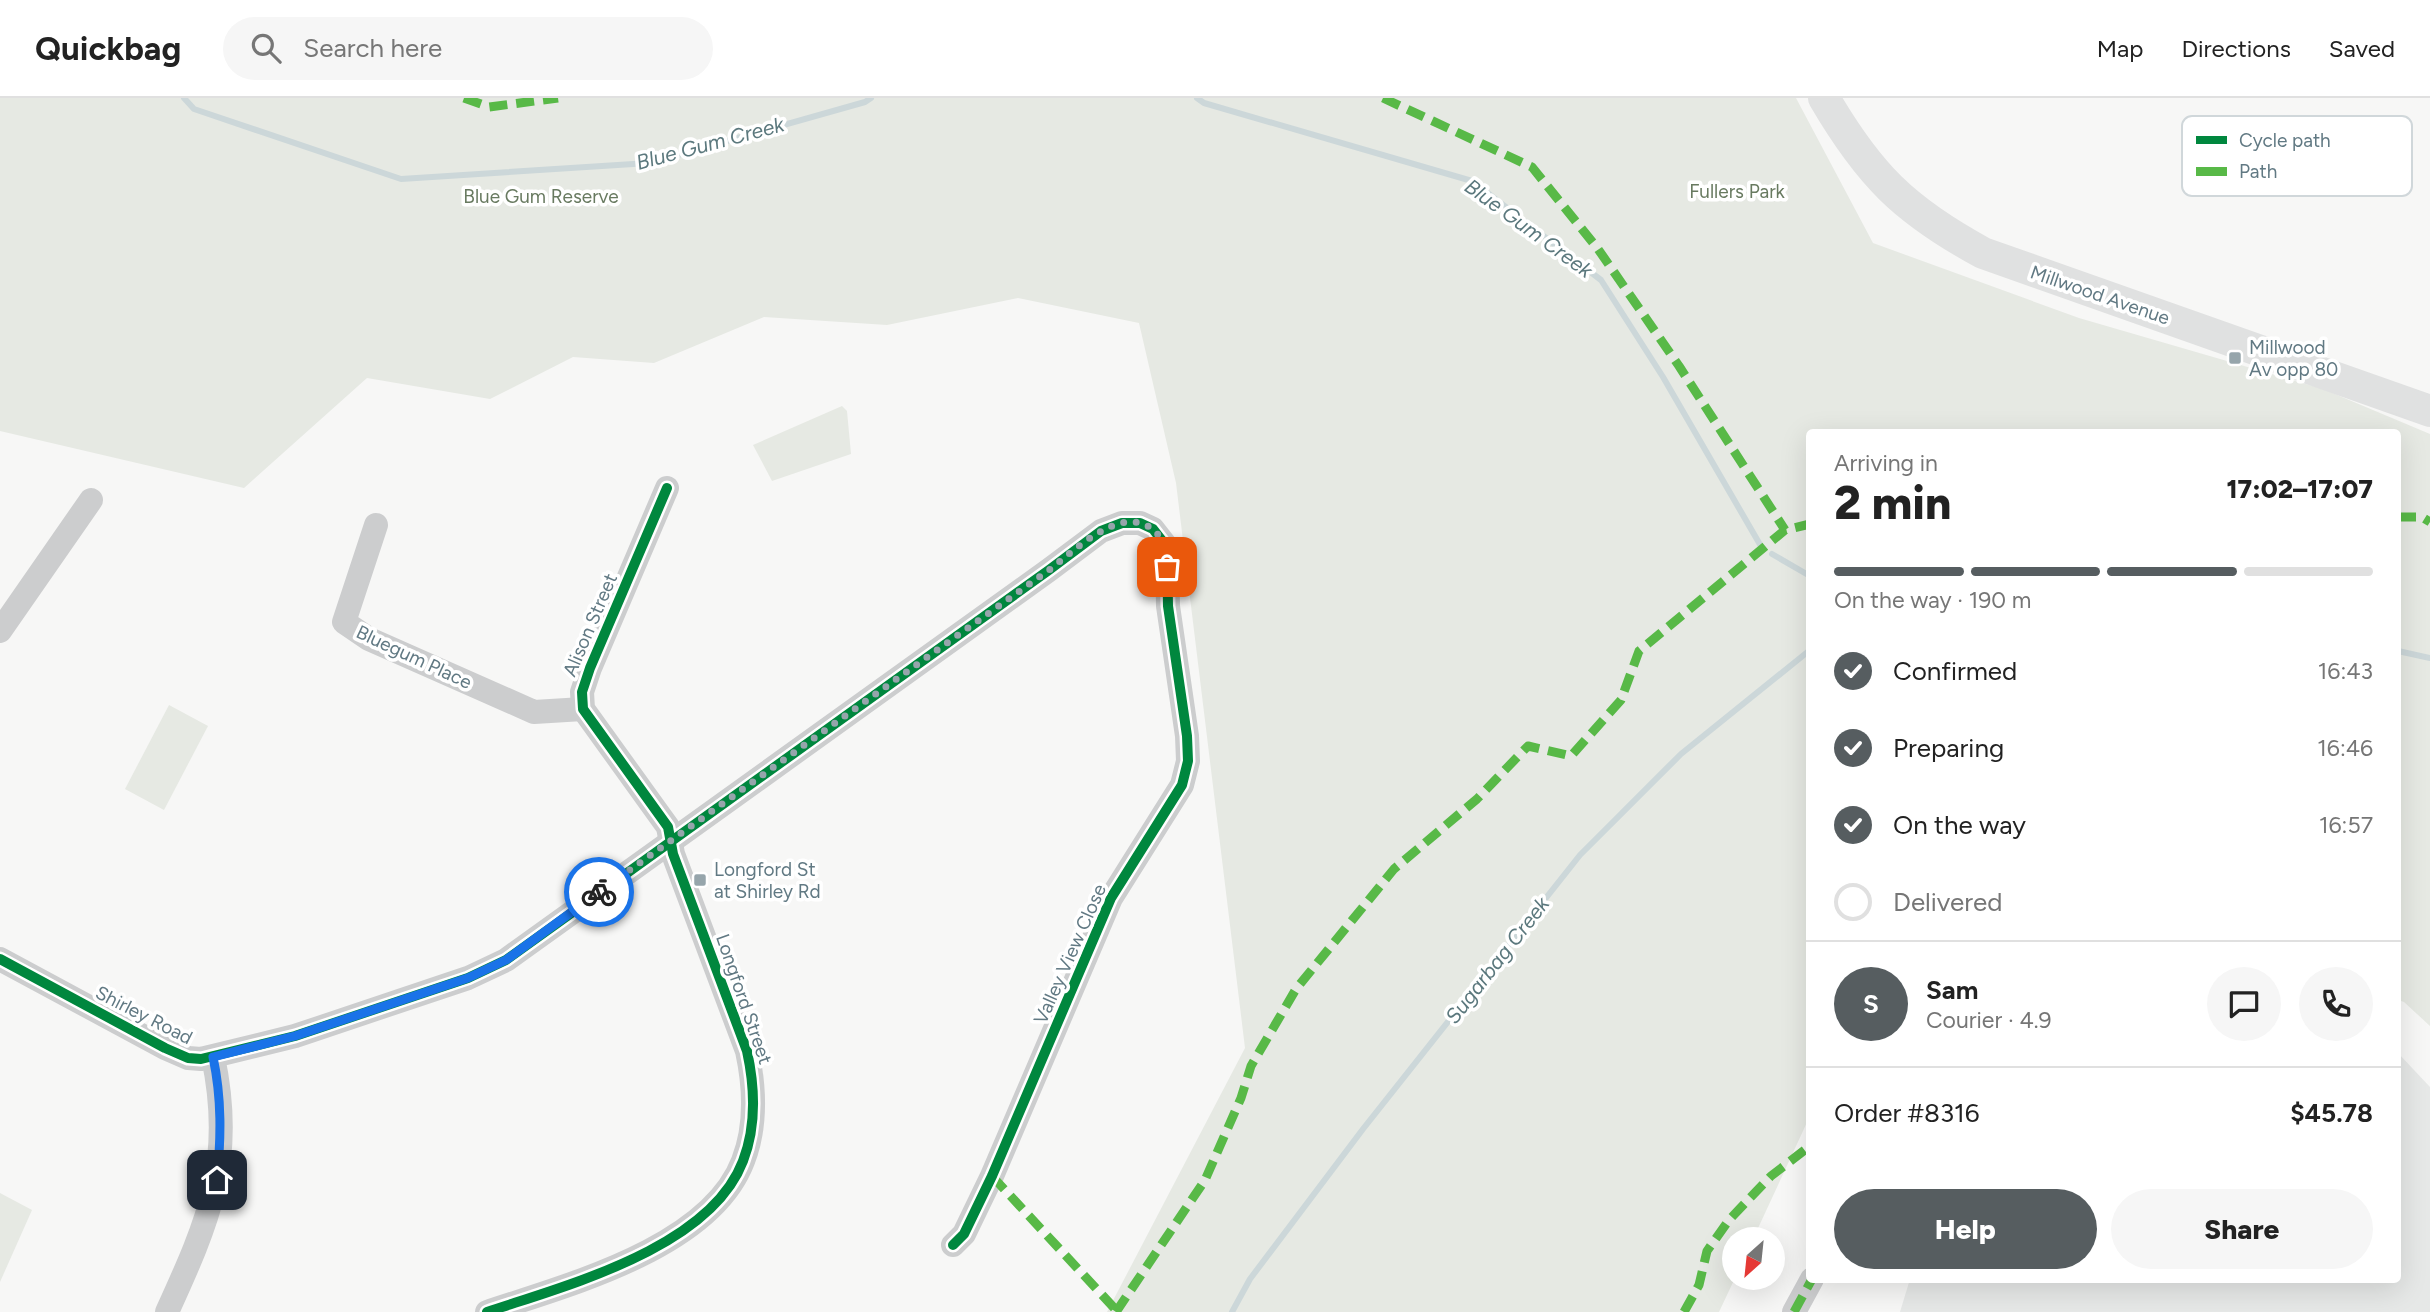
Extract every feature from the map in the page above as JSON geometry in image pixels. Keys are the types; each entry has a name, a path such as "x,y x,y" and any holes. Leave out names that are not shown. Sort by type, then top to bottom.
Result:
{"main road":[{"name":"Millwood Avenue","path":"1824,98 1854,147 1889,189 1932,223 1983,253 2430,411"}],"street":[{"name":"Alison Street","path":"583,709 582,692 590,668 667,488"},
{"path":"0,631 91,500"},
{"name":"Shirley Road","path":"0,959 164,1048 190,1058 213,1057 295,1036 425,993 485,971 506,960 1101,531 1122,523 1140,523 1153,529 1167,547"},
{"name":"Bluegum Place","path":"376,525 344,622 369,639 534,712 583,709"},
{"name":"Valley View Close","path":"953,1245 964,1234 992,1176 1111,898 1181,785 1188,761 1187,736 1168,606 1167,547"},
{"path":"583,709 668,827 671,840"},
{"name":"Longford Street","path":"487,1312 579,1281 654,1249 685,1230 714,1204 729,1187 743,1162 754,1102 753,1079 747,1051 673,854 671,840"},
{"path":"167,1312 205,1226 217,1180 221,1117 213,1057"},
{"path":"1794,1312 1810,1283"}],"shaded area":[{"path":"2401,1056 2430,1087 2430,1312 1900,1312 1909,1283 2401,1283"}],"green space":[{"path":"0,98 1796,98 1873,243 2079,318 2323,389 2430,434 2430,1026 2401,1001 2401,429 1806,429 1806,1124 1759,1227 1722,1227 1722,1290 1729,1290 1719,1312 1107,1312 1245,1048 1176,483 1139,323 1018,298 887,325 764,317 654,363 573,357 490,399 367,378 244,488 0,431"},
{"path":"842,406 847,411 851,454 772,481 753,445"},
{"path":"169,705 208,726 164,810 125,789"},
{"path":"0,1193 32,1210 0,1282"}],"waterway":[{"name":"Blue Gum Creek","path":"184,98 194,109 401,179 649,163 865,102 871,98"},
{"name":"Blue Gum Creek","path":"1197,98 1204,103 1472,181 1601,280 1663,377 1762,548"},
{"name":"Blue Gum Creek","path":"1772,554 1806,574"},
{"name":"Blue Gum Creek","path":"2401,652 2430,658"},
{"name":"Sugarbag Creek","path":"1232,1312 1250,1279 1363,1129 1580,855 1681,754 1806,653"}],"marked path":[{"path":"464,98 489,107 558,98"},
{"path":"1383,98 1532,167 1598,249 1679,366 1785,530"},
{"path":"2401,517 2422,517 2430,522"},
{"path":"1116,1312 1205,1180 1241,1098 1251,1066 1296,989 1394,869 1477,799 1528,746 1571,756 1621,700 1639,651 1785,530 1806,525"},
{"path":"1684,1312 1699,1285 1707,1251 1729,1220 1771,1176 1806,1149"},
{"path":"992,1176 1117,1311"},
{"path":"1794,1312 1810,1283"}],"cycle path":[{"path":"487,1312 594,1275 669,1240 700,1218 726,1191 743,1161 751,1134 753,1093 747,1051 673,854 668,827 583,709 582,692 590,668 667,488"},
{"path":"0,959 165,1048 188,1058 201,1059 295,1036 468,978 506,960 1101,531 1122,523 1140,523 1153,529 1167,547 1168,606 1187,736 1188,761 1182,785 1111,898 992,1176 964,1234 953,1245"}],"way so far":[{"path":"599,892 1101,531 1122,523 1140,523 1153,529 1167,547 1167,567"}],"place":[{"name":"Millwood Av opp 80","path":"2235,358"},
{"name":"Longford St at Shirley Rd","path":"700,880"}],"route":[{"path":"217,1180 221,1117 213,1057 295,1036 485,971 506,960 599,892"}],"park label":[{"name":"Fullers Park","path":"1737,191"},
{"name":"Blue Gum Reserve","path":"541,196"}]}
